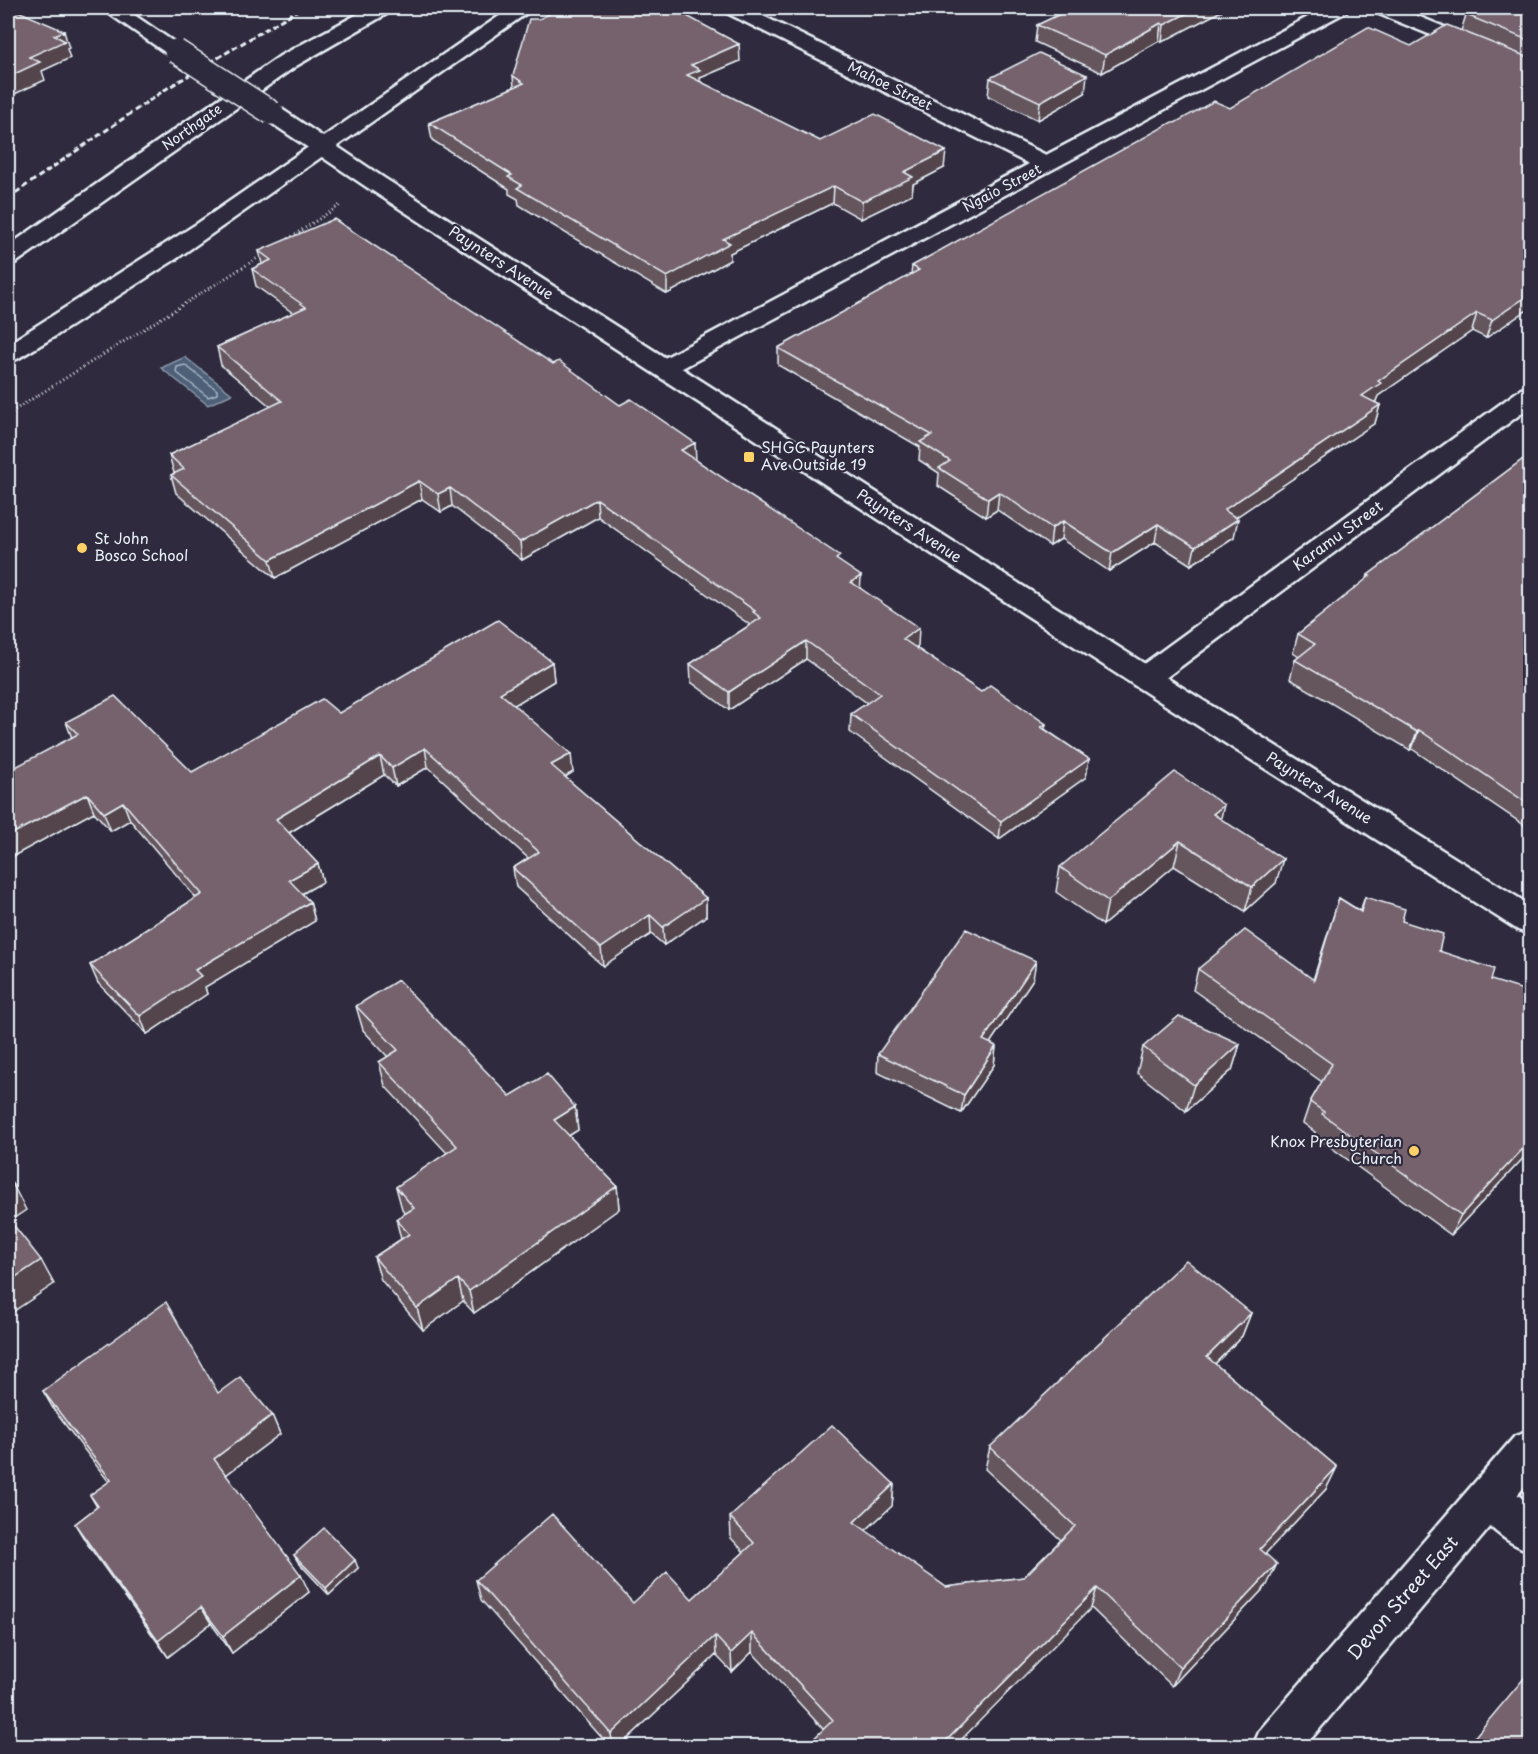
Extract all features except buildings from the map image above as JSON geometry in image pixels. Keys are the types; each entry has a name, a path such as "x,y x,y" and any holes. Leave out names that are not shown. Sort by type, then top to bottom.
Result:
{"main road":[{"name":"Paynters Avenue","path":"111,8 376,183 1144,678 1530,921"},
{"name":"Northgate","path":"8,257 288,61 383,8"},
{"path":"8,354 127,279 324,147 484,32 524,8"},
{"name":"Mahoe Street","path":"732,8 1047,164"},
{"name":"Ngaio Street","path":"664,368 1339,8"},
{"path":"1381,8 1530,69"},
{"name":"Karamu Street","path":"1144,678 1530,395"},
{"name":"Devon Street East","path":"1276,1746 1530,1450"},
{"path":"1490,1498 1530,1532"}],"path":[{"path":"277,246 376,183"},
{"path":"8,414 267,252"}],"water":[{"path":"185,357 232,394 208,405 161,368"}],"railway":[{"path":"8,198 166,89 301,8"}],"place":[{"name":"SHGC Paynters Ave Outside 19","path":"749,457"},
{"name":"St John Bosco School","path":"82,548"},
{"name":"Knox Presbyterian Church","path":"1414,1151"}]}
